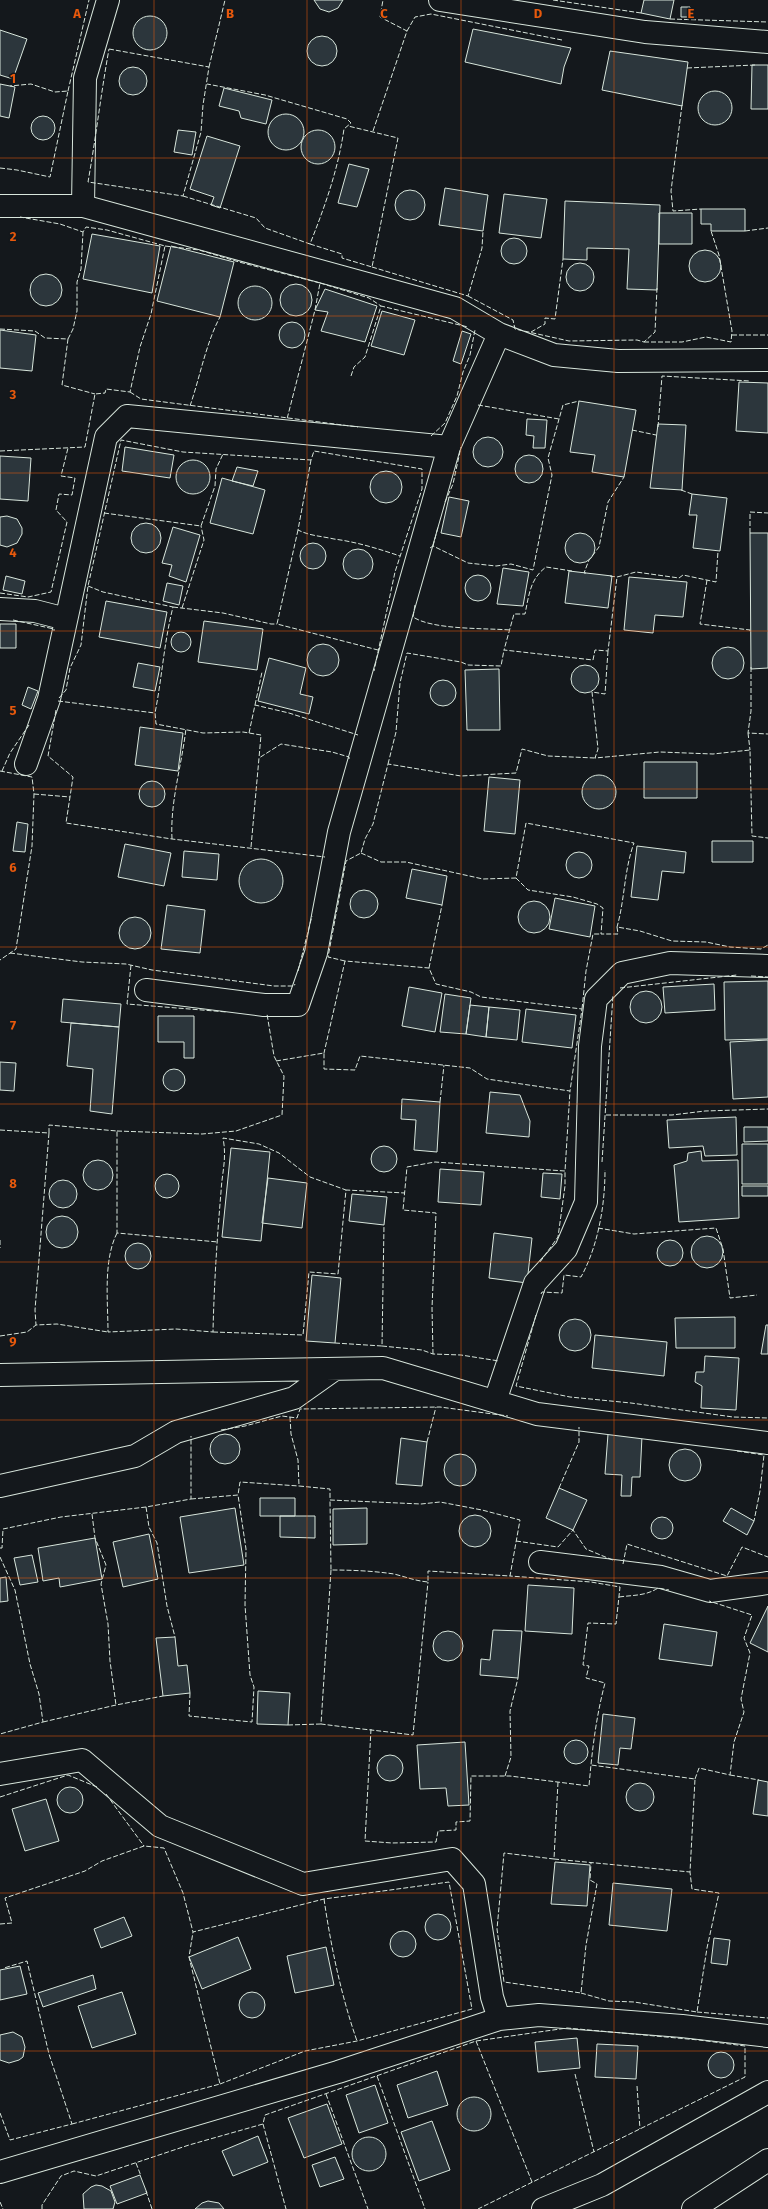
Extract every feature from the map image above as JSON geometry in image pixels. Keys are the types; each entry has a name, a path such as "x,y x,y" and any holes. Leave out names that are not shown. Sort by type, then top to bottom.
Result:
{"street":[{"path":"83,206 85,78 108,0"},
{"path":"440,0 645,32 768,42"},
{"path":"0,206 83,206 455,308 498,334 554,355 618,361 768,360"},
{"path":"146,990 264,1005 298,1005 316,953 339,832 449,447 498,334"},
{"path":"26,764 49,699 106,437 127,416 449,447"},
{"path":"0,609 35,611 66,620"},
{"path":"495,1401 535,1283 566,1249 586,1202 590,1046 596,999 622,973 670,963 768,966"},
{"path":"0,1375 383,1368 537,1414 768,1444"},
{"path":"0,1486 135,1456 176,1432 294,1398 335,1369"},
{"path":"540,1562 661,1577 710,1591 768,1583"},
{"path":"0,1774 82,1760 160,1826 303,1884 452,1859 474,1884 492,1996 498,2020"},
{"path":"1,2169 338,2072 498,2020 539,2015 768,2036"},
{"path":"543,2209 602,2185 768,2092"},
{"path":"693,2209 768,2160"}],"building":[{"path":"314,0 343,0 338,8 329,12 320,9"},
{"path":"644,0 674,0 670,19 641,13"},
{"path":"681,7 690,7 690,17 681,17"},
{"path":"150,16 162,21 167,33 162,45 150,50 138,45 133,33 138,21"},
{"path":"473,29 571,48 564,67 561,84 465,62"},
{"path":"0,30 27,39 13,79 0,75"},
{"path":"322,36 333,40 337,51 333,62 322,66 311,62 307,51 311,40"},
{"path":"610,51 688,62 682,106 602,90"},
{"path":"752,65 768,65 768,109 751,109"},
{"path":"133,67 139,68 143,71 146,75 146,87 143,91 139,94 133,95 127,94 123,91 120,87 119,81 120,75 123,71 127,68"},
{"path":"0,84 15,87 9,118 0,116"},
{"path":"224,88 272,100 266,124 241,118 239,111 219,106"},
{"path":"715,91 727,96 732,108 727,120 715,125 703,120 698,108 703,96"},
{"path":"290,114 299,119 303,125 303,139 299,145 290,150 282,150 273,145 269,139 268,128 273,119 279,115"},
{"path":"43,116 52,119 55,128 52,137 43,140 34,137 31,128 34,119"},
{"path":"178,130 196,132 192,155 174,152"},
{"path":"315,130 321,130 330,135 334,141 334,153 330,159 321,164 315,164 306,159 301,150 301,144 306,135"},
{"path":"207,136 240,146 220,208 211,205 214,197 190,189"},
{"path":"349,164 369,169 357,207 338,203"},
{"path":"445,188 488,195 483,231 439,225"},
{"path":"410,190 421,194 425,205 421,216 410,220 399,216 395,205 399,194"},
{"path":"504,194 547,199 541,238 499,233"},
{"path":"565,201 660,205 657,290 627,289 629,249 587,248 587,260 563,259"},
{"path":"701,209 745,209 745,231 711,231 711,224 701,224"},
{"path":"659,213 692,213 692,244 659,244"},
{"path":"92,234 160,246 152,293 83,279"},
{"path":"514,238 523,242 527,251 523,260 514,264 505,260 501,251 505,242"},
{"path":"171,246 234,262 220,317 157,301"},
{"path":"705,250 716,255 721,266 716,277 705,282 694,277 689,266 694,255"},
{"path":"580,263 586,264 590,267 593,271 593,283 590,287 586,290 580,291 574,290 570,287 567,283 566,277 567,271 570,267 574,264"},
{"path":"46,274 55,277 59,281 62,290 59,299 55,303 46,306 37,303 33,299 30,290 33,281 37,277"},
{"path":"293,284 299,284 308,288 312,300 308,312 299,316 293,316 284,312 280,303 280,297 284,288"},
{"path":"252,286 258,286 262,287 269,293 272,303 271,310 265,317 258,320 252,320 248,319 241,313 238,306 238,300 239,296 245,289"},
{"path":"325,289 377,306 365,342 321,331 328,312 315,310"},
{"path":"382,311 415,320 404,355 371,346"},
{"path":"292,322 301,326 305,335 301,344 292,348 283,344 279,335 283,326"},
{"path":"0,330 36,335 32,371 0,368"},
{"path":"462,331 471,334 461,364 453,361"},
{"path":"739,382 768,383 768,433 736,431"},
{"path":"579,401 636,410 624,477 592,472 595,455 570,452"},
{"path":"527,419 547,420 545,448 533,448 534,436 526,435"},
{"path":"658,424 686,425 682,490 650,488"},
{"path":"488,437 498,442 503,452 498,462 488,467 478,462 473,452 478,442"},
{"path":"125,447 174,455 170,478 122,471"},
{"path":"529,455 539,459 543,469 539,479 529,483 519,479 515,469 519,459"},
{"path":"0,456 31,458 28,501 0,499"},
{"path":"196,460 205,465 209,470 209,484 205,489 200,493 190,494 186,493 177,484 176,474 177,470 186,461"},
{"path":"237,467 258,471 253,486 232,481"},
{"path":"383,471 389,471 399,478 402,487 401,493 395,500 389,503 383,503 373,496 370,490 370,484 377,474"},
{"path":"222,478 265,490 253,534 210,523"},
{"path":"692,494 727,498 720,551 693,548 697,515 689,515"},
{"path":"449,497 469,501 461,537 441,533"},
{"path":"7,516 17,519 22,528 22,534 17,543 7,547 0,545 0,517"},
{"path":"146,523 157,527 161,538 157,549 146,553 135,549 131,538 135,527"},
{"path":"173,527 200,535 186,582 169,576 172,565 162,563"},
{"path":"580,533 590,538 595,548 590,558 580,563 570,558 565,548 570,538"},
{"path":"750,533 768,533 768,668 751,669"},
{"path":"313,543 322,547 326,556 322,565 313,569 304,565 300,556 304,547"},
{"path":"358,549 369,553 373,564 369,575 358,579 347,575 343,564 347,553"},
{"path":"503,568 529,572 523,606 497,604"},
{"path":"569,571 612,576 608,608 565,603"},
{"path":"478,575 487,579 491,588 487,597 478,601 469,597 465,588 469,579"},
{"path":"6,576 25,581 22,594 3,590"},
{"path":"629,577 687,582 683,617 655,615 653,633 624,630"},
{"path":"167,583 183,586 179,605 163,601"},
{"path":"106,601 167,612 160,648 99,637"},
{"path":"204,621 263,629 257,670 198,662"},
{"path":"0,624 16,624 16,648 0,648"},
{"path":"181,632 188,635 191,642 188,649 181,652 174,649 171,642 174,635"},
{"path":"320,644 326,644 336,651 339,660 338,666 332,673 326,676 320,676 310,669 307,663 307,657 314,647"},
{"path":"728,647 739,652 744,663 739,674 728,679 717,674 712,663 717,652"},
{"path":"269,658 306,668 300,694 313,697 309,714 258,701"},
{"path":"138,663 160,667 155,691 133,687"},
{"path":"585,665 595,669 599,679 595,689 585,693 575,689 571,679 575,669"},
{"path":"499,669 500,730 467,730 465,670"},
{"path":"443,680 452,684 456,693 452,702 443,706 434,702 430,693 434,684"},
{"path":"28,687 38,691 31,709 22,705"},
{"path":"140,727 183,733 178,771 135,765"},
{"path":"644,762 697,762 697,798 644,798"},
{"path":"599,775 611,780 616,792 611,804 599,809 587,804 582,792 587,780"},
{"path":"489,777 520,780 515,834 484,831"},
{"path":"152,781 162,784 165,794 162,804 152,807 142,804 139,794 142,784"},
{"path":"17,822 28,824 25,852 13,851"},
{"path":"712,841 753,841 753,862 712,862"},
{"path":"125,844 171,853 164,886 118,877"},
{"path":"637,846 686,852 684,873 662,871 658,900 631,897"},
{"path":"184,851 219,854 217,880 182,877"},
{"path":"579,852 588,856 592,865 588,874 579,878 570,874 566,865 570,856"},
{"path":"257,859 265,859 277,865 283,877 283,885 277,897 265,903 257,903 245,897 239,885 239,877 245,865"},
{"path":"412,869 447,876 442,905 406,898"},
{"path":"364,890 374,894 378,904 374,914 364,918 354,914 350,904 354,894"},
{"path":"555,898 595,906 590,937 549,929"},
{"path":"534,901 540,902 547,908 550,917 549,923 543,930 534,933 528,932 521,926 518,917 519,911 525,904"},
{"path":"167,905 205,910 200,953 161,949"},
{"path":"132,917 138,917 147,921 151,933 147,945 138,949 132,949 123,945 119,936 119,930 123,921"},
{"path":"768,981 768,1039 725,1040 724,982"},
{"path":"714,984 715,1010 665,1013 663,987"},
{"path":"409,987 442,993 435,1032 402,1026"},
{"path":"643,991 649,991 659,998 662,1007 661,1013 655,1020 649,1023 643,1023 633,1016 630,1010 630,1004 637,994"},
{"path":"445,994 471,998 466,1034 440,1032"},
{"path":"63,999 121,1004 119,1027 61,1022"},
{"path":"470,1005 489,1007 486,1037 466,1034"},
{"path":"489,1007 520,1010 517,1040 486,1037"},
{"path":"526,1009 576,1015 572,1048 522,1042"},
{"path":"158,1016 194,1016 194,1058 184,1058 184,1042 158,1042"},
{"path":"71,1023 119,1027 112,1114 90,1111 93,1069 67,1066"},
{"path":"768,1040 768,1097 733,1099 730,1042"},
{"path":"0,1062 16,1063 14,1091 0,1090"},
{"path":"170,1069 178,1069 185,1076 185,1084 178,1091 170,1091 163,1084 163,1076"},
{"path":"490,1092 520,1095 530,1121 529,1137 486,1133"},
{"path":"402,1099 440,1102 437,1152 414,1150 416,1120 401,1119"},
{"path":"736,1117 737,1155 705,1156 703,1146 669,1148 667,1120"},
{"path":"744,1127 768,1127 768,1141 744,1142"},
{"path":"742,1144 768,1144 768,1184 742,1184"},
{"path":"384,1146 393,1150 397,1159 393,1168 384,1172 375,1168 371,1159 375,1150"},
{"path":"231,1148 270,1152 261,1241 222,1237"},
{"path":"701,1151 702,1161 738,1160 739,1218 679,1222 674,1165 687,1161 688,1153"},
{"path":"98,1160 109,1164 113,1175 109,1186 98,1190 87,1186 83,1175 87,1164"},
{"path":"440,1169 484,1172 481,1205 438,1202"},
{"path":"543,1173 562,1174 560,1199 541,1197"},
{"path":"167,1174 176,1177 179,1186 176,1195 167,1198 158,1195 155,1186 158,1177"},
{"path":"268,1178 307,1183 302,1228 262,1223"},
{"path":"63,1180 73,1184 77,1194 73,1204 63,1208 53,1204 49,1194 53,1184"},
{"path":"742,1186 768,1186 768,1196 742,1196"},
{"path":"352,1194 387,1197 384,1225 349,1221"},
{"path":"62,1216 73,1221 78,1232 73,1243 62,1248 51,1243 46,1232 51,1221"},
{"path":"494,1233 532,1238 527,1283 489,1278"},
{"path":"707,1236 716,1239 720,1243 723,1252 720,1261 716,1265 707,1268 698,1265 694,1261 691,1252 694,1243 698,1239"},
{"path":"670,1240 679,1244 683,1253 679,1262 670,1266 661,1262 657,1253 661,1244"},
{"path":"138,1243 147,1247 151,1256 147,1265 138,1269 129,1265 125,1256 129,1247"},
{"path":"312,1275 341,1278 335,1343 306,1341"},
{"path":"735,1317 735,1348 676,1348 675,1318"},
{"path":"578,1319 584,1321 589,1326 591,1335 589,1344 584,1349 572,1351 566,1349 561,1344 559,1332 561,1326 566,1321"},
{"path":"766,1325 768,1325 768,1354 761,1354"},
{"path":"595,1335 667,1342 664,1376 592,1368"},
{"path":"705,1356 739,1358 736,1410 701,1408 702,1386 695,1382 696,1372 704,1372"},
{"path":"225,1434 231,1435 239,1443 239,1455 231,1463 225,1464 219,1463 211,1455 210,1449 211,1443 219,1435"},
{"path":"608,1434 642,1436 640,1477 632,1477 631,1496 621,1496 622,1475 605,1474"},
{"path":"401,1438 427,1442 422,1486 396,1484"},
{"path":"682,1449 688,1449 697,1453 701,1465 697,1477 688,1481 682,1481 673,1477 669,1468 669,1462 673,1453"},
{"path":"457,1454 463,1454 472,1458 476,1470 472,1482 463,1486 457,1486 448,1482 444,1473 444,1467 448,1458"},
{"path":"559,1488 587,1500 573,1530 546,1518"},
{"path":"260,1498 295,1498 295,1516 260,1516"},
{"path":"235,1508 244,1565 189,1573 180,1517"},
{"path":"367,1508 367,1544 333,1545 333,1509"},
{"path":"731,1508 754,1521 747,1535 723,1521"},
{"path":"472,1515 478,1515 487,1519 491,1531 487,1543 478,1547 472,1547 463,1543 459,1534 459,1528 463,1519"},
{"path":"280,1516 315,1516 315,1538 280,1537"},
{"path":"658,1517 666,1517 673,1524 673,1532 666,1539 658,1539 651,1532 651,1524"},
{"path":"149,1534 158,1579 123,1587 113,1542"},
{"path":"95,1538 102,1579 60,1587 59,1578 43,1581 38,1548"},
{"path":"32,1555 38,1582 20,1585 14,1558"},
{"path":"6,1577 8,1601 0,1602 0,1578"},
{"path":"528,1585 574,1588 572,1634 525,1631"},
{"path":"768,1606 768,1652 750,1643"},
{"path":"664,1624 717,1632 712,1666 659,1659"},
{"path":"493,1630 522,1631 518,1678 480,1675 481,1659 490,1660"},
{"path":"448,1631 458,1636 463,1646 458,1656 448,1661 438,1656 433,1646 438,1636"},
{"path":"175,1637 178,1666 187,1665 190,1693 163,1696 156,1638"},
{"path":"258,1691 290,1693 288,1725 257,1724"},
{"path":"603,1714 635,1718 631,1749 620,1748 618,1765 598,1763"},
{"path":"576,1740 585,1743 588,1752 585,1761 576,1764 567,1761 564,1752 567,1743"},
{"path":"465,1742 469,1805 448,1806 446,1788 420,1789 417,1745"},
{"path":"390,1755 399,1759 403,1768 399,1777 390,1781 381,1777 377,1768 381,1759"},
{"path":"758,1780 768,1782 768,1816 753,1814"},
{"path":"640,1783 650,1787 654,1797 650,1807 640,1811 630,1807 626,1797 630,1787"},
{"path":"70,1787 79,1791 83,1800 79,1809 70,1813 61,1809 57,1800 61,1791"},
{"path":"46,1799 59,1841 25,1851 12,1809"},
{"path":"555,1862 590,1865 587,1906 551,1904"},
{"path":"613,1883 672,1889 667,1931 609,1925"},
{"path":"438,1914 447,1918 451,1927 447,1936 438,1940 429,1936 425,1927 429,1918"},
{"path":"124,1917 132,1936 101,1948 94,1929"},
{"path":"403,1931 412,1935 416,1944 412,1953 403,1957 394,1953 390,1944 394,1935"},
{"path":"238,1937 251,1969 202,1989 189,1957"},
{"path":"714,1938 730,1940 727,1965 711,1963"},
{"path":"326,1947 334,1985 295,1993 287,1956"},
{"path":"20,1966 27,1994 0,2000 0,1970"},
{"path":"93,1975 96,1989 43,2007 38,1993"},
{"path":"122,1992 136,2034 92,2048 78,2006"},
{"path":"252,1992 261,1996 265,2005 261,2014 252,2018 243,2014 239,2005 243,1996"},
{"path":"13,2032 22,2037 25,2047 23,2057 9,2063 0,2060 0,2035"},
{"path":"577,2038 580,2068 538,2072 535,2042"},
{"path":"597,2044 638,2046 636,2079 595,2077"},
{"path":"721,2052 730,2056 734,2065 730,2074 721,2078 712,2074 708,2065 712,2056"},
{"path":"437,2071 448,2105 408,2118 397,2085"},
{"path":"375,2085 388,2123 359,2133 346,2095"},
{"path":"474,2097 486,2102 491,2114 486,2126 474,2131 462,2126 457,2114 462,2102"},
{"path":"327,2104 342,2144 304,2158 288,2118"},
{"path":"432,2121 450,2170 419,2181 401,2132"},
{"path":"258,2136 268,2162 233,2176 222,2151"},
{"path":"369,2137 381,2142 386,2154 381,2166 369,2171 357,2166 352,2154 357,2142"},
{"path":"335,2157 344,2179 320,2187 312,2165"},
{"path":"140,2175 147,2193 117,2204 110,2186"},
{"path":"96,2185 102,2186 111,2191 115,2202 113,2209 84,2209 83,2194 91,2187"},
{"path":"208,2201 219,2203 224,2209 195,2209 202,2203"}],"fence":[{"path":"68,91 89,0"},
{"path":"209,67 225,0"},
{"path":"373,131 407,31 380,17 383,0"},
{"path":"553,0 641,13"},
{"path":"407,31 415,17 431,14 562,40"},
{"path":"670,19 768,22"},
{"path":"109,49 209,67 203,105 201,132 183,196 88,182 109,49"},
{"path":"687,68 755,65"},
{"path":"0,168 50,177 68,91 55,92 31,84 10,86"},
{"path":"183,196 256,218 265,228 310,244 330,188 344,129 351,123 347,119 265,95 207,84"},
{"path":"682,105 671,191 673,211 701,209"},
{"path":"310,244 342,254 342,258 372,267 398,138 348,126"},
{"path":"0,451 85,447 95,394 105,393 106,389 130,392 140,347 151,314 165,246 107,230 86,227 83,232 60,224 20,217"},
{"path":"745,231 768,228"},
{"path":"372,267 468,296 482,248 483,231"},
{"path":"644,342 682,342 706,337 731,342 732,331 719,255 711,231"},
{"path":"68,339 73,329 77,311 77,282 81,269 83,232"},
{"path":"165,246 199,250 320,283 315,310 287,419"},
{"path":"531,332 545,324 545,318 555,319 563,259"},
{"path":"320,283 369,298 381,306"},
{"path":"468,296 513,320 515,329 569,341 637,340 644,342 655,332 657,288"},
{"path":"351,376 354,367 365,357 381,306 468,327"},
{"path":"190,406 207,349 220,317"},
{"path":"0,329 35,331 45,338 68,339 62,385 95,394"},
{"path":"431,436 445,423 457,396 463,372 470,355 475,330"},
{"path":"732,335 768,335"},
{"path":"658,427 662,376 750,381"},
{"path":"130,392 141,399 358,427"},
{"path":"430,548 433,546 468,563 496,566 511,564 533,570 552,475 548,458 563,405 579,401"},
{"path":"478,405 559,419"},
{"path":"632,430 656,435"},
{"path":"59,698 66,690 70,668 81,645 88,586 121,440 183,452 311,460 314,451 422,469 422,489 395,572 374,671"},
{"path":"445,502 453,484 461,447"},
{"path":"0,593 28,597 51,592 67,522 56,510 59,494 72,495 75,478 61,476 68,448"},
{"path":"104,513 201,526 215,486 216,469 223,454"},
{"path":"311,460 298,530 311,535 343,540 376,548 400,556"},
{"path":"586,573 584,573 589,560 599,547 608,502 624,477"},
{"path":"681,490 692,494"},
{"path":"750,533 750,512 768,513"},
{"path":"182,608 204,540 201,526"},
{"path":"433,546 438,527"},
{"path":"298,530 277,624 378,650"},
{"path":"610,576 617,577 636,572 679,578 683,575 716,582 718,551"},
{"path":"572,571 546,567 541,572 533,582 525,614 514,614 504,650 593,660 595,650 608,651 617,577"},
{"path":"707,580 700,624 750,630 750,633"},
{"path":"88,586 103,592 173,607 167,633 155,713"},
{"path":"415,605 413,617 433,624 460,628 510,630"},
{"path":"173,607 223,613 277,624"},
{"path":"13,620 54,629 54,631"},
{"path":"388,764 396,732 400,683 407,653 461,662 468,665 501,666 504,650"},
{"path":"608,651 605,694 592,692 598,749 595,758 660,752 713,754 750,750 752,836 768,838"},
{"path":"751,667 751,711 748,733 768,734"},
{"path":"255,705 262,672"},
{"path":"58,701 155,713 156,724 203,733 243,732 261,735 259,758"},
{"path":"249,733 255,705 289,713 358,735"},
{"path":"56,710 48,756 73,777 70,797"},
{"path":"2,771 10,753 29,725"},
{"path":"172,839 174,797 186,728"},
{"path":"748,733 750,750"},
{"path":"251,847 259,758 281,744 332,752 349,757 349,759"},
{"path":"345,961 328,957 346,861 361,853 365,839 373,824 388,764 461,776 516,773 522,749 548,756 595,758"},
{"path":"0,771 32,777 34,794 32,846 16,949 0,960"},
{"path":"34,794 70,797 66,823 172,839 325,857"},
{"path":"361,853 381,862 406,862 483,879 516,878 526,823 634,843 628,864 622,906 617,927"},
{"path":"516,878 528,890 573,897 597,904 603,908 601,934 618,934 617,927 640,931 672,941 706,942 730,947 761,949 768,945"},
{"path":"429,968 442,905"},
{"path":"298,971 312,916"},
{"path":"582,1009 586,971 593,934 601,934"},
{"path":"10,953 82,962 126,964 152,970 274,986 294,986 295,984"},
{"path":"276,1061 324,1053 324,1069 355,1070 360,1056 470,1068 487,1079 570,1091 582,1009 481,997 471,992 436,984 429,968 345,961 324,1053"},
{"path":"131,965 127,1004 227,1012"},
{"path":"620,988 737,975"},
{"path":"751,976 768,977"},
{"path":"602,1162 613,995"},
{"path":"117,1131 202,1134 236,1131 282,1115 284,1076 274,1056 267,1014"},
{"path":"440,1102 444,1065"},
{"path":"433,1354 432,1308 436,1213 403,1210 407,1167 435,1162 565,1171 570,1091"},
{"path":"606,1115 672,1115 705,1111 768,1109"},
{"path":"0,1130 49,1133 49,1125 117,1131 117,1233 218,1242"},
{"path":"49,1133 35,1310 36,1325 57,1324 108,1332"},
{"path":"117,1233 108,1268 108,1332 176,1329 213,1332 217,1245 224,1159 223,1138 259,1144 279,1153 310,1177 346,1190"},
{"path":"541,1294 542,1292 562,1293 564,1275 581,1277 596,1239 604,1198 605,1170"},
{"path":"540,1262 558,1237 565,1186 565,1171"},
{"path":"213,1332 303,1335 309,1272 338,1274 346,1190 405,1193"},
{"path":"335,1343 382,1346 384,1225"},
{"path":"598,1228 634,1234 716,1228 723,1249 730,1298 757,1295"},
{"path":"0,1240 0,1248"},
{"path":"536,1315 516,1386 570,1397 631,1403 733,1417 768,1418"},
{"path":"0,1336 27,1332 36,1325"},
{"path":"382,1346 422,1350 433,1354 461,1355 499,1361"},
{"path":"427,1442 436,1407"},
{"path":"221,1430 245,1426 282,1416 297,1418 300,1409 440,1407 508,1416"},
{"path":"290,1417 291,1434 298,1460 299,1486 330,1489 330,1500 421,1504 440,1502 482,1510 520,1520 510,1576 428,1571 428,1582 386,1573 331,1570 330,1500"},
{"path":"559,1488 579,1442 579,1427"},
{"path":"0,1548 2,1548 3,1529 61,1517 146,1507 191,1499 191,1436"},
{"path":"737,1451 764,1455 760,1491 754,1521"},
{"path":"191,1499 238,1495 240,1482 299,1486"},
{"path":"190,1693 189,1716 252,1722 254,1687 250,1675 245,1605 246,1549 238,1495"},
{"path":"146,1507 149,1527 157,1543 167,1606 175,1637"},
{"path":"92,1514 95,1538 106,1565 101,1584 108,1624 110,1661 116,1705"},
{"path":"516,1541 558,1547 573,1530 586,1549 615,1561"},
{"path":"623,1564 627,1544 727,1576 742,1547 768,1557"},
{"path":"0,1557 15,1590 30,1664 39,1694 43,1722 0,1734"},
{"path":"331,1570 321,1724 413,1735 428,1582"},
{"path":"371,1729 365,1841 392,1843 436,1842 438,1831 456,1830 456,1822 470,1821 471,1776 510,1776 589,1786 595,1734 605,1683 586,1678 589,1666 583,1665 588,1623 616,1624 620,1587 591,1582 510,1576"},
{"path":"619,1597 644,1594 658,1588 669,1590"},
{"path":"695,1779 699,1768 730,1775 734,1742 744,1712 741,1699 750,1653 744,1638 752,1615 709,1601"},
{"path":"505,1776 511,1757 510,1711 518,1678"},
{"path":"43,1722 163,1696"},
{"path":"288,1725 321,1724"},
{"path":"554,1859 690,1872 695,1779 591,1765"},
{"path":"0,1797 68,1775 97,1787"},
{"path":"730,1775 759,1780"},
{"path":"558,1782 554,1859 504,1853 497,1929 504,1982 581,1993 586,1945 597,1884 590,1880 591,1863"},
{"path":"106,1794 144,1846"},
{"path":"0,1924 12,1923 5,1898 85,1871 102,1861 144,1846 164,1848 183,1893 193,1932 324,1899 449,1882 472,2009 357,2041 305,2051 220,2084"},
{"path":"581,1993 609,2001 634,2002 697,2012 707,1948 719,1893 692,1889 690,1872"},
{"path":"324,1899 337,1971 357,2041"},
{"path":"72,2124 220,2084 189,1957 193,1932"},
{"path":"0,2113 10,2140 72,2124 49,2054 27,1961 4,1968"},
{"path":"697,2012 768,2018"},
{"path":"42,2209 42,2205 61,2176 74,2171 96,2176 189,2145 263,2124 265,2115 476,2041 567,2028 699,2040 745,2046 745,2077 478,2209"},
{"path":"476,2041 532,2182"},
{"path":"575,2074 594,2152"},
{"path":"377,2076 425,2209"},
{"path":"637,2086 640,2129"},
{"path":"326,2094 368,2209"},
{"path":"263,2124 286,2209"},
{"path":"136,2163 141,2176"},
{"path":"146,2191 152,2209"},
{"path":"0,2202 3,2209"}]}
